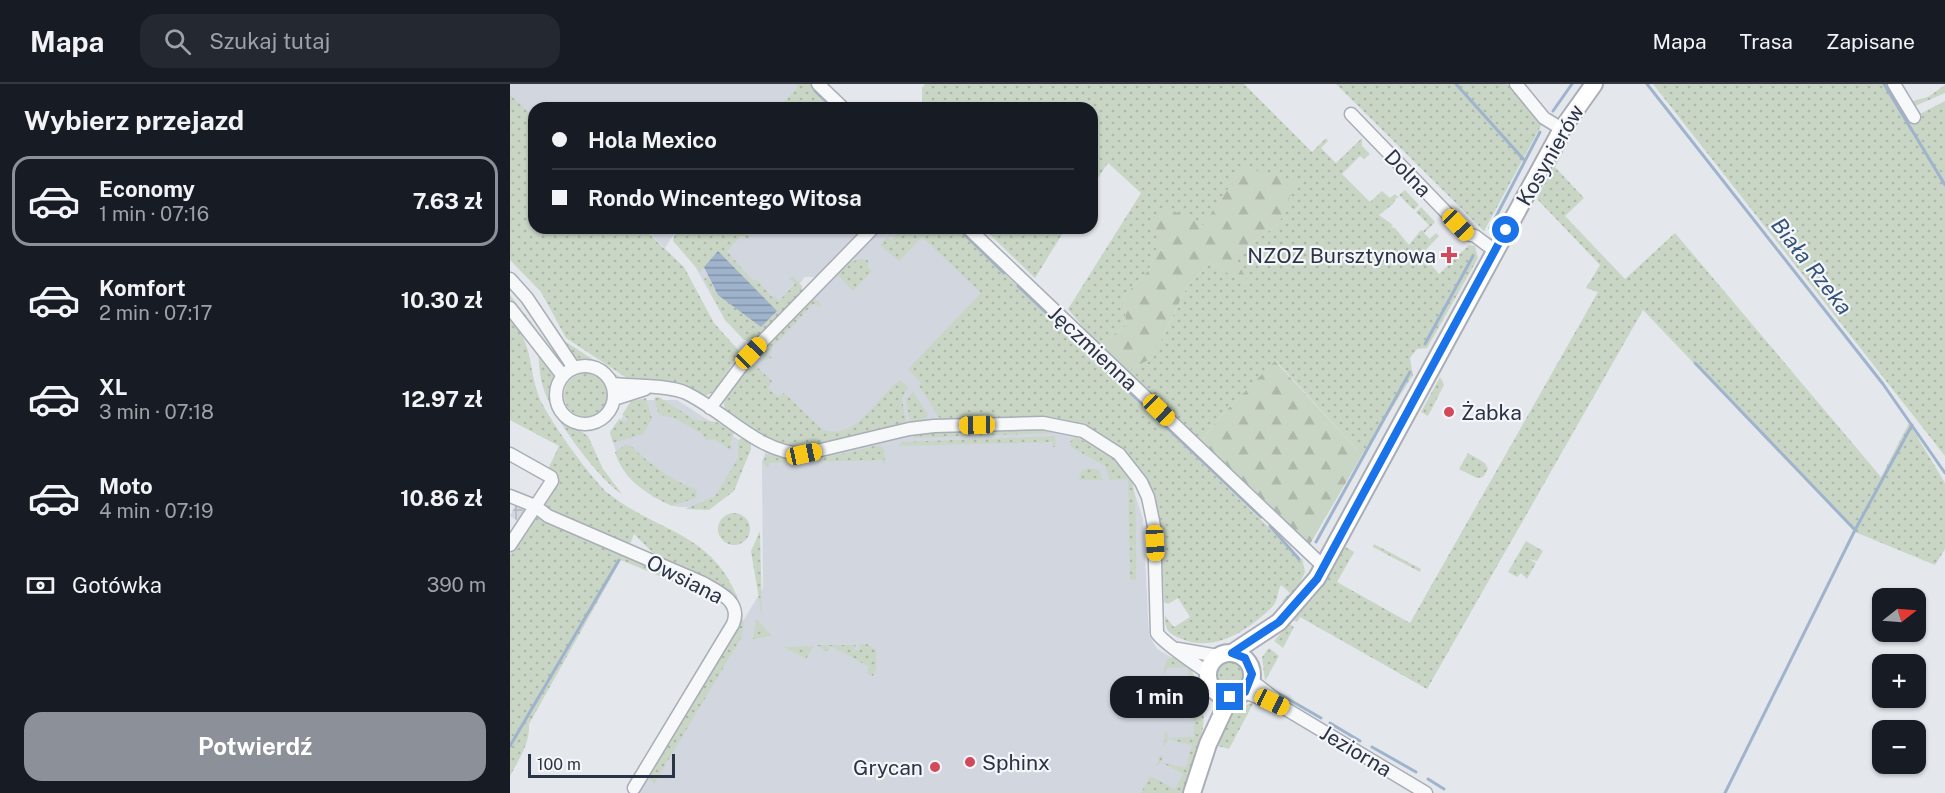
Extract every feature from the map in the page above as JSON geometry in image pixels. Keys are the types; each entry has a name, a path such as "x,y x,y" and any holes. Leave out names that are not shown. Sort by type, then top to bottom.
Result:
{"main road":[{"name":"Kosynierów","path":"1248,662 1271,628 1302,598 1324,567 1562,129 1594,84"},
{"name":"Kosynierów","path":"1225,654 1271,628"},
{"path":"1192,793 1208,744 1242,690 1248,662 1241,655 1225,654 1209,667 1208,744"},
{"path":"1210,681 1242,690"}],"street":[{"path":"818,84 837,102"},
{"path":"1516,84 1544,118 1562,129"},
{"path":"1894,84 1914,117"},
{"name":"Dolna","path":"1351,114 1467,234 1475,236 1495,251"},
{"path":"710,408 751,353 867,234"},
{"name":"Jęczmienna","path":"974,234 1324,567"},
{"path":"510,279 527,298 574,368"},
{"path":"510,308 563,376"},
{"path":"585,366 596,368 606,374 612,384 614,399 607,414 601,419 584,424 576,422 561,411 558,402 558,384 563,376 574,368 585,366"},
{"path":"612,384 685,392 761,442 792,454 804,454 909,429 934,426 1043,423 1083,430 1119,454 1142,482 1154,526 1157,633 1160,638 1178,649 1210,681"},
{"path":"614,399 648,388"},
{"path":"510,454 551,477 551,485 510,545"},
{"name":"Owsiana","path":"510,496 535,506 549,516 703,583 724,595 733,607 735,614 733,624 634,788"},
{"path":"1178,649 1225,654"},
{"name":"Jeziorna","path":"1242,690 1286,709 1426,793"}],"shaded area":[{"path":"510,84 796,84 799,87 785,102 528,102 528,111 510,94"},
{"path":"650,234 674,234 665,248"},
{"path":"717,234 860,234 818,277 805,277 752,342 748,342 725,320 692,261"},
{"path":"875,234 962,234 1065,339 1134,491 1143,519 1149,635 1157,649 1189,667 1199,720 1197,739 1180,793 639,793 763,588 762,461 771,438 748,368"},
{"path":"636,400 677,400 750,447 731,490 702,507 678,507 653,497 620,464 610,433"},
{"path":"516,504 526,512 519,522 510,516"}],"green space":[{"path":"796,84 810,84 830,102 784,102 798,87"},
{"path":"925,84 1244,84 1312,152 1326,138 1328,141 1321,148 1336,163 1362,138 1362,146 1370,154 1364,159 1360,156 1342,174 1370,202 1382,191 1390,198 1395,194 1399,198 1396,198 1393,204 1379,215 1393,225 1391,227 1395,228 1409,245 1421,230 1423,231 1429,225 1416,212 1421,207 1435,222 1424,233 1430,239 1436,233 1439,236 1422,254 1439,274 1469,245 1475,246 1478,258 1427,348 1417,349 1410,358 1413,375 1362,455 1276,361 1219,418 1200,443 1126,372 1152,358 1188,285 1210,263 1248,284 1234,254 1279,224 1243,168 1203,226 1162,234 1149,270 1124,296 1126,326 1098,345 1068,309 1141,193 1108,163 1098,178 1098,102 922,102 922,88"},
{"path":"1336,84 1507,84 1542,124 1484,231"},
{"path":"1653,84 1892,84 1912,118 1945,101 1945,456"},
{"path":"1945,85 1945,93 1915,106 1913,101 1928,97"},
{"path":"510,94 528,111 528,234 649,234 684,267 714,323 740,352 715,391 705,396 675,383 633,382 566,338 541,292 510,260"},
{"path":"1567,136 1571,137 1555,167 1584,198 1565,216 1625,279 1675,233 1881,477 1909,423 1945,483 1945,549 1935,565 1855,532 1643,310 1427,689 1300,617 1297,622 1293,620 1315,596 1344,546 1354,552 1337,582 1410,623 1598,292 1586,288 1600,265 1537,199"},
{"path":"1243,167 1296,181 1279,224 1234,254 1249,285 1210,263 1188,285 1152,358 1126,372 1098,345 1126,326 1124,296 1149,270 1161,235 1150,223 1163,206 1203,225"},
{"path":"1405,190 1419,205 1414,210 1399,195"},
{"path":"675,234 748,234 750,237 748,239 742,235 727,251 753,281 756,279 772,297 774,296 779,301 795,284 790,279 792,276 802,286 802,291 756,340 744,340 725,320 704,279 708,276 714,289 761,326 776,310 717,252 700,272 673,241"},
{"path":"963,234 1285,543 1299,561 1302,558 1305,572 1293,594 1281,602 1290,593 1281,585 1277,599 1263,616 1242,631 1218,641 1194,643 1170,633 1165,616 1174,627 1190,617 1178,598 1168,604 1164,602 1162,558 1160,558 1154,506 1149,485 1130,458 1111,441 1090,429 1067,422 1018,418 943,421 934,410 919,386 921,383 908,369 981,293 922,237 899,261 880,245 887,237 891,240 896,235"},
{"path":"989,234 1062,234 1035,278"},
{"path":"860,259 868,260 868,267 872,271 853,291 837,274 845,264"},
{"path":"510,295 567,368 564,371 510,300"},
{"path":"811,299 819,301 821,307 813,304 767,353 772,358 764,360 761,355 762,348"},
{"path":"510,317 527,347 539,397 560,433 581,462 608,493 626,506 697,545 712,558 726,575 741,607 743,623 740,640 654,784 647,774 741,618 736,598 656,556 634,534 631,542 625,545 547,510 544,503 557,482 547,471 559,446 510,420"},
{"path":"564,341 626,381 616,379 597,364 574,358"},
{"path":"538,348 556,376 552,396 560,417 588,436 603,469 622,494 589,461 556,415 542,385"},
{"path":"1275,361 1362,455 1310,544 1200,443 1219,418"},
{"path":"748,364 755,365 772,381 768,388 778,397 784,393 822,429 834,432 845,430 856,424 900,380 908,387 902,398 906,424 814,447 800,448 781,445 765,438 728,414 725,408 724,401 729,388"},
{"path":"586,373 602,379 608,395 602,411 586,417 570,411 564,395 570,379"},
{"path":"1440,377 1444,385 1428,416 1421,412"},
{"path":"913,392 928,414 923,421 910,423 906,400"},
{"path":"659,397 695,420 717,422 734,433 730,443 732,451 714,439 706,440 702,434 675,418 659,415 654,398"},
{"path":"646,398 652,419 643,434 613,443 610,432 619,419 625,422 628,418 622,415 631,401"},
{"path":"1043,428 1054,433 914,438 913,433"},
{"path":"1055,436 1056,447 1053,447 1053,442 899,446 901,442"},
{"path":"1075,437 1115,460 1132,482 1136,579 1130,580 1128,479 1110,480 1105,466 1071,447 1070,442"},
{"path":"743,438 751,444 751,449 734,491 709,510 685,509 715,496 738,458 738,440"},
{"path":"625,445 631,446 672,478 697,489 696,498 672,506 645,491 630,478 619,462 615,452"},
{"path":"878,445 884,449 885,466 882,460 770,463 768,468 763,463 766,454 795,459 822,458"},
{"path":"1468,453 1485,463 1488,469 1483,477 1477,478 1459,469"},
{"path":"1089,468 1099,470 1103,480 1079,480 1081,471"},
{"path":"734,513 745,518 750,529 745,540 734,545 723,540 718,529 723,518"},
{"path":"539,516 681,581 681,585 621,560 529,724 526,745 510,776 510,555 531,522"},
{"path":"760,531 762,617 751,551"},
{"path":"1526,541 1543,551 1537,561 1529,559 1536,563 1527,579 1521,573 1517,577 1508,572"},
{"path":"1374,544 1421,569 1420,572 1373,547"},
{"path":"756,619 772,636 753,639"},
{"path":"1289,624 1294,627 1283,648 1274,641"},
{"path":"859,644 867,644 876,650 876,668 873,676 867,674 869,667 831,646 828,652 816,645 856,645 854,650 860,650"},
{"path":"814,646 806,659 784,647"},
{"path":"1269,648 1279,656 1265,681 1262,657"},
{"path":"1176,656 1190,665 1204,712 1198,748 1183,793 1141,793 1150,776 1175,789 1183,774 1161,762 1186,768 1192,745 1167,739 1163,745 1165,732 1168,738 1194,737 1193,691 1190,691 1188,667 1166,668 1166,674 1163,672 1167,659"},
{"path":"1230,661 1240,665 1244,675 1240,685 1230,689 1220,685 1216,675 1220,665"},
{"path":"1254,702 1229,749 1218,746 1228,717 1238,709"},
{"path":"1160,755 1163,756 1156,767"}],"water":[{"path":"718,251 777,311 761,327 718,295 704,267"}],"waterway":[{"path":"1456,84 1525,161"},
{"path":"1553,111 1572,84"},
{"name":"Biała Rzeka","path":"1647,84 1883,384 1945,473"},
{"path":"1884,84 1945,185"},
{"path":"815,91 827,102"},
{"path":"1490,228 1540,132"},
{"path":"964,234 1004,273"},
{"path":"1425,344 1473,256"},
{"path":"1018,286 1261,517"},
{"path":"1695,363 1855,530"},
{"path":"1316,542 1410,372"},
{"path":"1725,793 1855,530 1912,425"},
{"path":"1270,526 1299,559"},
{"path":"510,746 619,560"},
{"path":"1276,692 1321,718"},
{"path":"1330,723 1360,741"},
{"path":"1372,747 1416,772"},
{"path":"1428,779 1444,789"}],"place":[{"name":"NZOZ Bursztynowa","path":"1449,255"},
{"name":"Żabka","path":"1449,412"},
{"name":"Sphinx","path":"970,762"},
{"name":"Grycan","path":"935,767"}],"route":[{"path":"1230,697 1245,692 1252,681 1248,662 1241,655 1232,653 1279,622 1317,579 1506,230"}]}
